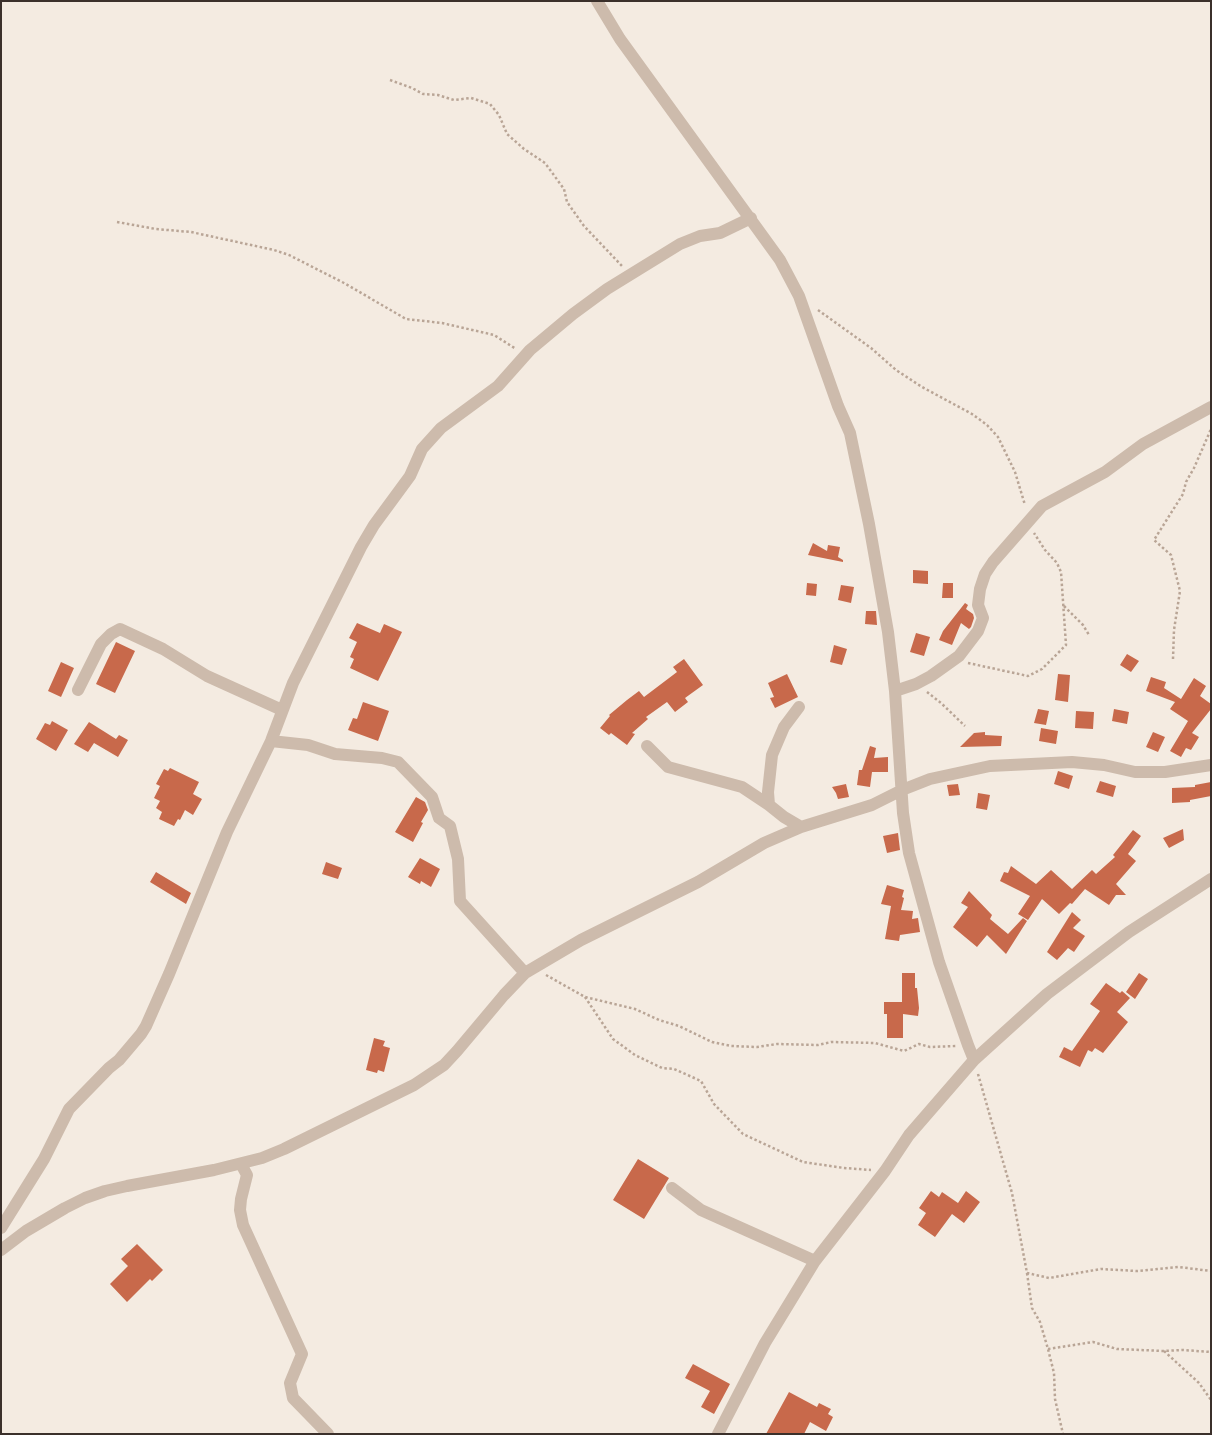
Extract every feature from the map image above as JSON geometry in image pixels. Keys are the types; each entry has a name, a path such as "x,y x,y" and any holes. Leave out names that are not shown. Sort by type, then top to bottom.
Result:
{"street":[{"path":"597,1 620,39 780,260 799,296 838,406 850,433 871,534 888,632 895,691 903,813 909,853 939,962 974,1060"},
{"path":"1,1228 44,1159 69,1109 119,1060 146,1026 227,832 272,741 293,683 348,571 374,525 410,476 422,449 441,428 498,386 530,350 572,314 607,289 680,244 700,236 720,233 751,218"},
{"path":"895,691 916,684 931,676 959,656 978,631 983,618 978,605 980,589 985,574 992,562 1042,506 1105,472 1143,444 1211,407"},
{"path":"78,690 102,644 111,634 120,629 163,650 207,676 282,710"},
{"path":"769,805 768,792 772,755 784,727 799,707"},
{"path":"272,741 308,745 335,754 382,758 398,762 432,797 439,818 450,826 458,859 460,901 529,970"},
{"path":"647,746 668,767 742,787 784,817 801,826"},
{"path":"1,1250 26,1231 85,1198 127,1186 214,1170 262,1158 414,1085 444,1065 458,1052 504,995 529,970 581,940 698,882 764,843 801,826 872,805 930,779 990,766 1072,762 1104,765 1135,772 1165,772 1211,765"},
{"path":"718,1434 765,1344 815,1261 885,1171 909,1135 974,1060 1054,989 1129,932 1211,879"},
{"path":"241,1164 247,1175 240,1210 243,1225 302,1354 290,1383 293,1398 328,1434"},
{"path":"672,1188 701,1210 815,1261"}],"path":[{"path":"390,80 423,94 438,95 454,100 471,98 490,104 499,115 507,134 524,149 545,163 564,189 567,202 584,226 629,276"},
{"path":"117,222 156,230 191,232 274,250 289,255 344,283 406,319 442,323 494,335 517,349 530,350"},
{"path":"799,296 871,348 896,370 922,387 972,414 987,425 998,437 1015,472 1025,500 1027,522 1039,543 1057,563 1061,572 1066,645 1042,670 1028,676 970,664 959,656"},
{"path":"1173,660 1174,630 1180,591 1171,555 1154,540 1183,494 1186,482 1211,429"},
{"path":"1063,605 1074,614 1089,635"},
{"path":"916,684 941,703 965,726"},
{"path":"529,970 585,997 635,1009 659,1020 679,1026 712,1042 731,1046 818,1045 831,1042 875,1043 904,1051 918,1044 930,1048 968,1045"},
{"path":"585,997 613,1039 635,1055 662,1068 674,1069 700,1081 714,1104 743,1134 803,1162 885,1171"},
{"path":"974,1060 1012,1193 1032,1308 1040,1322 1054,1373 1055,1399 1063,1434"},
{"path":"1027,1273 1049,1278 1101,1269 1137,1270 1179,1267 1211,1271"},
{"path":"1048,1349 1093,1342 1117,1350 1211,1352"},
{"path":"1164,1351 1199,1383 1211,1400"}],"building":[{"path":"813,543 827,551 828,545 840,547 838,557 843,562 808,555"},
{"path":"913,570 928,571 928,584 913,583"},
{"path":"807,583 817,584 816,596 806,595"},
{"path":"943,583 953,583 953,598 942,598"},
{"path":"841,585 854,587 851,603 838,600"},
{"path":"965,603 968,605 966,609 973,614 974,618 971,627 969,629 961,623 952,645 939,640 943,631"},
{"path":"866,611 876,611 877,625 865,624"},
{"path":"357,623 380,633 384,624 402,632 378,681 350,668 354,659 350,657 357,642 349,638"},
{"path":"916,633 930,637 924,656 910,652"},
{"path":"116,642 135,651 115,693 96,684"},
{"path":"834,645 847,649 842,665 830,662"},
{"path":"1127,654 1139,661 1131,672 1120,665"},
{"path":"684,659 703,685 685,698 688,702 675,712 667,702 646,717 648,719 632,733 635,734 627,745 611,733 609,735 600,728 609,715 639,691 644,697 677,672 673,667"},
{"path":"61,662 74,668 61,697 48,691"},
{"path":"787,674 798,697 775,708 770,698 774,697 768,683"},
{"path":"1058,674 1070,675 1068,702 1055,700"},
{"path":"1151,677 1166,682 1164,688 1181,699 1194,678 1206,686 1200,696 1211,704 1211,709 1192,733 1199,737 1191,750 1186,748 1181,757 1170,751 1188,721 1170,709 1175,702 1146,691"},
{"path":"363,702 389,711 378,741 348,730 353,718 357,719"},
{"path":"1038,709 1049,711 1046,725 1034,723"},
{"path":"1114,709 1129,712 1127,724 1112,721"},
{"path":"1076,711 1094,712 1093,729 1075,728"},
{"path":"52,721 68,730 56,751 36,739 45,723 50,725"},
{"path":"89,722 116,739 119,735 128,740 118,757 94,743 88,752 74,744"},
{"path":"1041,728 1058,731 1056,744 1039,741"},
{"path":"985,732 985,735 1002,736 1001,746 960,747 974,733"},
{"path":"1153,732 1165,737 1158,752 1146,747"},
{"path":"870,746 876,748 874,758 888,757 888,772 872,772 870,787 857,785 859,770 862,770"},
{"path":"170,768 199,782 193,794 202,799 193,815 185,810 180,820 178,819 174,826 159,819 162,812 156,808 160,801 154,798 160,786 156,784 164,769 168,771"},
{"path":"1058,771 1073,776 1069,789 1054,784"},
{"path":"1100,781 1116,786 1113,797 1096,792"},
{"path":"1211,782 1211,796 1190,800 1190,802 1172,803 1172,788 1195,787 1195,785"},
{"path":"846,784 849,797 838,799 832,787"},
{"path":"958,784 960,795 949,796 947,785"},
{"path":"978,793 990,795 987,810 976,808"},
{"path":"416,797 425,802 428,810 413,842 395,832"},
{"path":"1183,829 1184,840 1169,848 1163,838"},
{"path":"1133,830 1141,836 1128,854 1136,861 1116,884 1126,895 1116,895 1109,905 1085,889 1072,904 1070,903 1059,914 1042,899 1028,920 1018,914 1030,896 1000,881 1004,872 1008,873 1011,866 1036,884 1051,870 1072,889 1092,870 1096,874 1115,857 1113,855"},
{"path":"898,833 900,850 887,853 883,836"},
{"path":"420,858 440,869 431,887 421,881 420,884 408,877"},
{"path":"326,862 342,868 338,879 322,874"},
{"path":"156,872 191,893 186,904 150,882"},
{"path":"887,885 904,890 901,910 913,911 912,919 918,918 920,932 900,935 899,941 885,939 891,906 881,904"},
{"path":"969,891 992,915 990,919 1008,934 1023,918 1027,921 1006,954 987,935 977,947 953,927 968,907 961,903"},
{"path":"1072,912 1081,920 1073,928 1085,936 1074,952 1068,948 1057,960 1047,952"},
{"path":"902,973 915,973 915,988 917,988 919,1008 918,1016 903,1014 903,1038 887,1038 887,1014 884,1014 884,1002 902,1002"},
{"path":"1139,973 1148,979 1135,999 1126,992"},
{"path":"1106,983 1120,993 1122,991 1130,998 1117,1012 1128,1022 1103,1053 1095,1048 1092,1052 1088,1050 1080,1067 1059,1057 1064,1047 1072,1051 1100,1011 1090,1004"},
{"path":"374,1038 385,1041 383,1046 390,1048 384,1072 378,1070 377,1073 366,1070"},
{"path":"638,1159 669,1178 644,1219 613,1200"},
{"path":"931,1191 939,1197 942,1192 958,1203 966,1191 980,1202 964,1223 952,1214 935,1237 918,1225 926,1213 919,1208"},
{"path":"137,1244 163,1270 152,1281 150,1279 127,1302 110,1284 128,1266 121,1259"},
{"path":"693,1364 730,1384 714,1414 701,1407 710,1391 685,1378"},
{"path":"789,1392 817,1407 819,1403 831,1409 828,1414 833,1417 826,1431 810,1422 804,1434 766,1434"}]}
